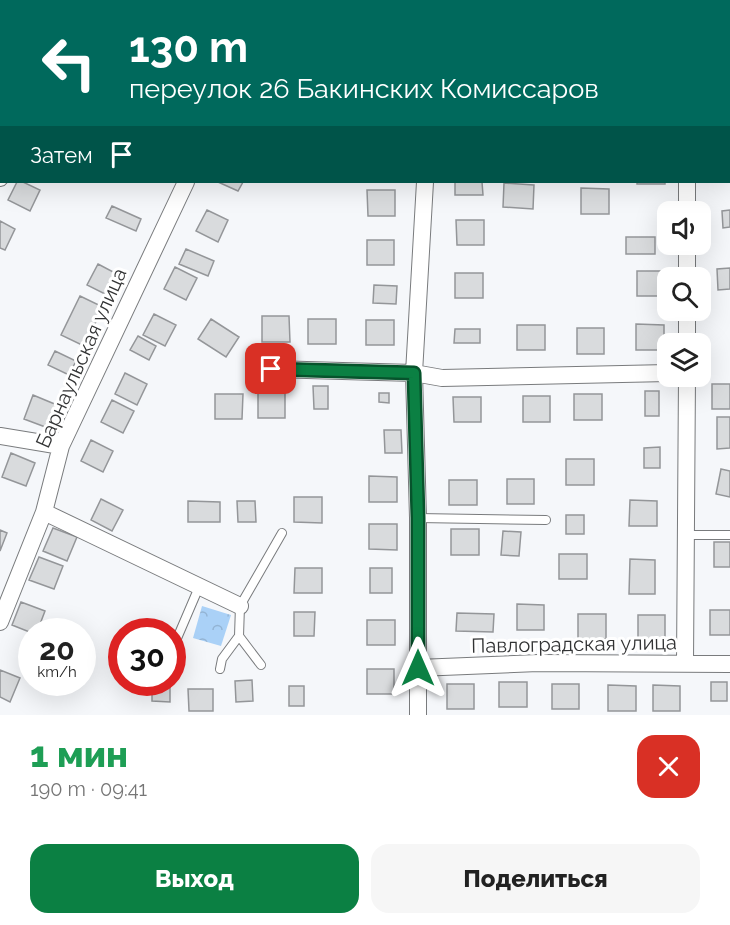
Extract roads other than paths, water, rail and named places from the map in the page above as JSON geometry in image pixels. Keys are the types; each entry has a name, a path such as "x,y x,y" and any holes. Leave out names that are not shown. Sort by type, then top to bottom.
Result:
{"street":[{"name":"Барнаульская улица","path":"0,622 44,512 61,446 186,183"},
{"path":"418,715 418,518 414,373 425,183"},
{"path":"687,183 687,201"},
{"path":"271,369 414,373 441,378 657,373"},
{"path":"685,663 687,387"},
{"path":"0,436 61,446"},
{"path":"44,512 240,606"},
{"name":"Павлоградская улица","path":"418,668 538,663 730,664"}],"lane":[{"path":"418,518 546,520"},
{"path":"220,669 222,659 239,636 240,606 282,533"},
{"path":"686,535 730,535"},
{"path":"186,618 199,587"},
{"path":"239,636 261,665"}]}
